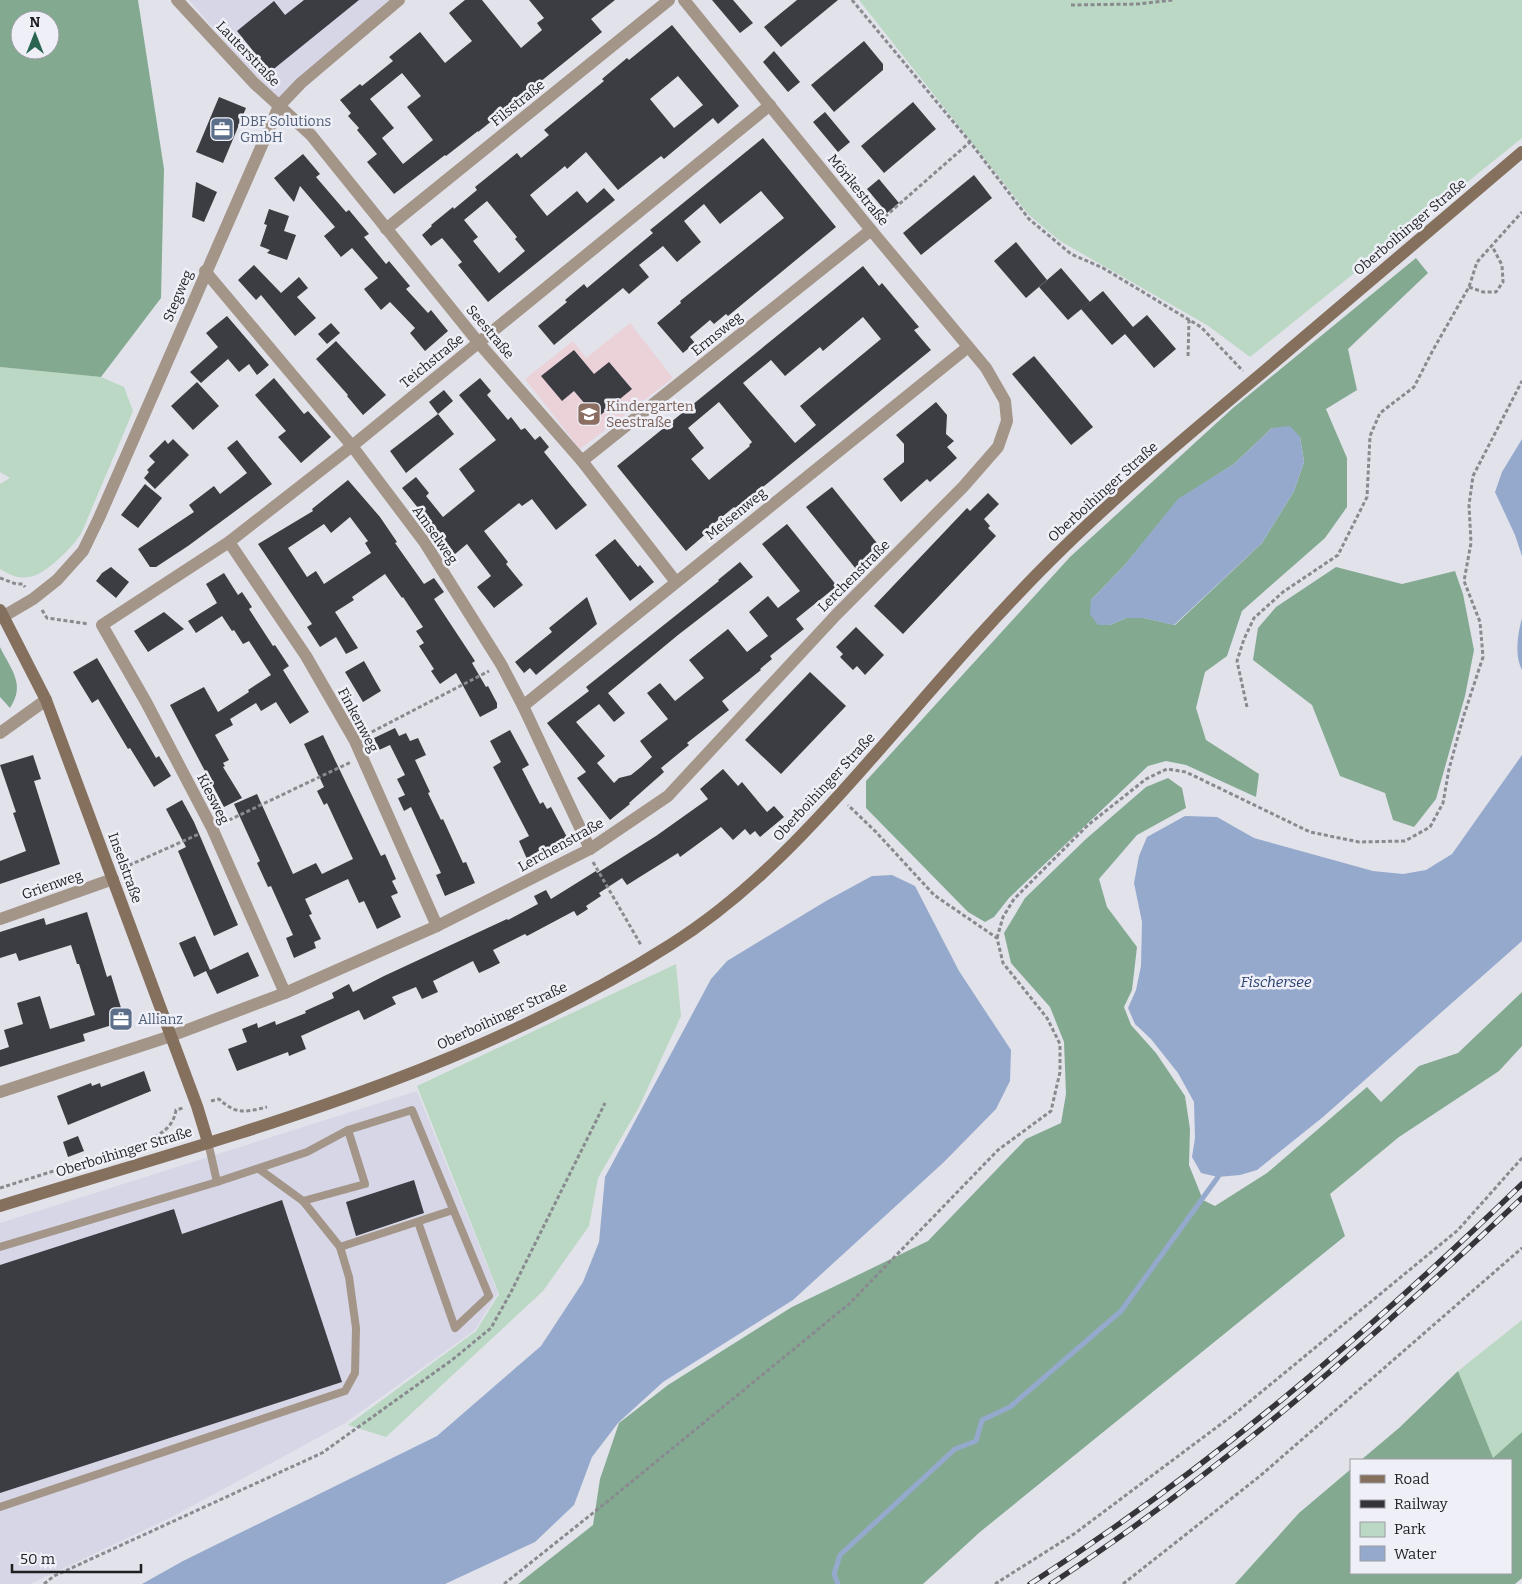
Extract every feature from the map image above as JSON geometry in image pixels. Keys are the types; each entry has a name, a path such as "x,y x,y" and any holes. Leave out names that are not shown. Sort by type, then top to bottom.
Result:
{"main road":[{"name":"Oberboihinger Straße","path":"0,1206 310,1110 386,1084 449,1058 556,1009 624,973 674,943 736,897 780,858 839,796 994,620 1048,563 1105,508 1217,410 1522,152"},
{"name":"Inselstraße","path":"2,613 46,700 197,1106 208,1142"}],"street":[{"name":"Lauterstraße","path":"176,0 254,83 279,106"},
{"name":"Stegweg","path":"2,613 33,599 57,580 83,551 279,106 301,83 399,0"},
{"name":"Filsstraße","path":"386,229 669,0"},
{"name":"Mörikestraße","path":"684,0 986,368 1004,401"},
{"name":"Teichstraße","path":"102,625 229,542 352,446 770,105"},
{"name":"Seestraße","path":"279,106 311,135 478,342 582,462 676,582"},
{"name":"Ermsweg","path":"582,462 871,230"},
{"name":"Amselweg","path":"205,271 352,446 424,543 501,664 523,706 588,850"},
{"name":"Meisenweg","path":"523,706 968,347"},
{"name":"Lerchenstraße","path":"0,1092 171,1036 286,993 437,926 588,850 668,796 836,614 963,487 998,446 1007,421 1004,401"},
{"name":"Finkenweg","path":"229,542 306,656 354,741 437,926"},
{"name":"Kiesweg","path":"102,625 146,702 212,828 286,993"},
{"path":"0,732 46,700"},
{"name":"Grienweg","path":"0,919 112,876"}],"lane":[{"path":"0,1247 259,1169 307,1152 348,1130 412,1110 489,1296 455,1328 418,1222"},
{"path":"303,1201 365,1184 348,1130"},
{"path":"208,1142 217,1182"},
{"path":"0,1507 345,1391 355,1373 356,1328 349,1277 340,1247 303,1201 259,1169"},
{"path":"340,1247 454,1210"}],"path":[{"path":"852,0 970,142 1028,219 1071,254 1103,268 1201,327 1242,370 1235,376"},
{"path":"1071,5 1138,4 1173,0"},
{"path":"871,230 970,142"},
{"path":"1247,707 1238,661 1244,639 1254,618 1283,592 1338,555 1367,497 1370,436 1380,413 1414,387 1469,288 1477,262 1522,212"},
{"path":"1469,288 1483,292 1496,292 1503,282 1502,265 1492,246"},
{"path":"1188,356 1189,320"},
{"path":"504,1584 608,1502 849,1304 998,1150 1051,1111 1060,1072 1060,1044 1047,1018 1003,963 997,938 1003,917 1014,899 1088,825 1146,779 1168,769 1186,772 1310,832 1359,842 1404,841 1430,827 1443,804 1463,718 1483,657 1480,622 1464,581 1471,543 1469,505 1473,476 1522,381"},
{"path":"0,578 16,584 23,584 47,618 102,625"},
{"path":"354,741 501,664"},
{"path":"112,876 362,757"},
{"path":"839,796 876,832 934,895 997,938"},
{"path":"588,850 641,945"},
{"path":"634,949 649,941"},
{"path":"0,1188 145,1142 161,1134 169,1127 174,1119 176,1110 219,1099 228,1108 241,1112 274,1104"},
{"path":"995,1584 1074,1534 1237,1412 1458,1230 1522,1158"},
{"path":"1123,1584 1260,1476 1522,1248"}],"shaded area":[{"path":"189,0 399,0 276,102"},
{"name":"Kindergarten Seestraße","path":"630,323 673,378 580,449 525,379 573,341 586,358"},
{"path":"417,1091 498,1293 475,1330 345,1423 172,1517 30,1584 0,1584 0,1223"}],"green space":[{"path":"0,0 138,0 164,169 161,298 101,377 0,367"},
{"path":"859,0 1522,0 1522,138 1250,357 1207,325 1060,241 1029,215"},
{"path":"1416,258 1428,273 1348,349 1357,390 1326,409 1347,458 1347,507 1325,538 1242,611 1227,656 1205,672 1196,708 1206,740 1259,774 1256,797 1186,765 1166,761 1148,766 1009,898 994,917 985,922 968,912 866,808 866,781 1070,557 1233,408","holes":["1272,428 1300,437 1304,462 1294,491 1262,543 1175,625 1144,618 1126,618 1110,625 1091,600 1124,566 1179,499 1234,464"]},
{"path":"0,367 101,377 124,387 133,411 81,534 54,563 41,573 28,577 15,576 0,569 0,484 10,478 0,472"},
{"path":"1336,567 1402,584 1455,571 1463,594 1474,650 1465,696 1436,799 1414,827 1393,820 1385,793 1340,776 1312,705 1253,660 1258,628 1276,607"},
{"path":"0,647 17,684 15,699 10,708 0,697"},
{"path":"1168,778 1182,788 1186,808 1137,835 1099,879 1107,907 1137,947 1132,990 1124,1007 1131,1025 1156,1053 1185,1096 1190,1129 1189,1165 1203,1200 1215,1206 1267,1173 1367,1087 1381,1102 1419,1066 1458,1053 1522,992 1522,1046 1499,1071 1399,1137 1330,1194 1345,1236 980,1532 923,1584 518,1584 593,1525 600,1479 619,1423 668,1385 792,1307 928,1241 1026,1139 1061,1123 1066,1094 1064,1042 1050,1007 1011,963 1004,933 1025,898 1086,839 1146,787"},
{"path":"676,964 681,1016 639,1107 598,1178 589,1226 543,1291 386,1437 348,1425 476,1331 499,1294 417,1086"},
{"path":"1522,1320 1522,1432 1493,1459 1458,1371"},
{"path":"1458,1371 1493,1458 1522,1432 1522,1578 1515,1584 1235,1584 1299,1513 1350,1470 1350,1574 1512,1574 1512,1459 1362,1459 1399,1428"}],"water":[{"path":"1290,426 1300,437 1304,462 1294,491 1262,543 1174,625 1144,618 1126,618 1110,625 1098,625 1090,614 1091,600 1124,566 1178,499 1234,464 1272,428"},
{"path":"1522,439 1522,556 1515,535 1495,492 1502,472"},
{"path":"1522,618 1522,670 1517,651"},
{"name":"Fischersee","path":"1522,755 1522,941 1323,1117 1257,1170 1240,1175 1218,1177 1201,1173 1192,1157 1195,1138 1194,1102 1178,1073 1151,1039 1135,1024 1128,1008 1136,990 1141,966 1142,922 1134,883 1139,856 1147,837 1185,816 1217,817 1254,838 1373,871 1403,874 1426,870 1452,854"},
{"path":"892,875 915,886 959,971 1011,1050 1010,1081 996,1109 944,1162 793,1300 663,1382 618,1423 592,1457 574,1505 535,1542 445,1584 142,1584 183,1561 437,1436 541,1346 583,1282 599,1242 605,1177 711,979 727,961 826,901 872,876"}],"building":[{"path":"304,0 359,0 270,72 237,31 274,1 285,15"},
{"path":"465,0 482,0 521,48 542,30 537,23 544,18 529,0 615,0 591,19 602,32 478,132 394,194 367,162 377,154 357,130 359,128 348,116 351,113 340,100 360,84 362,86 393,61 389,57 420,32 445,63 472,41 449,13","holes":["402,73 421,96 407,107 433,140 403,164 382,138 394,128 370,99"]},
{"path":"712,0 733,0 753,23 740,33"},
{"path":"797,0 838,0 781,47 764,27"},
{"path":"672,25 739,106 718,124 713,118 664,159 661,156 618,190 586,152 567,169 565,166 530,195 547,216 577,191 587,203 604,188 615,200 488,302 458,265 462,262 442,238 431,246 422,235 453,207 454,209 477,190 475,187 517,153 521,158 549,135 544,130 604,81 602,79 627,58 629,60","holes":["678,76 703,105 674,128 650,99","487,201 517,237 515,239 525,251 499,273 473,241 478,237 464,220"]},
{"path":"864,41 883,64 883,70 834,112 811,85"},
{"path":"774,51 800,82 788,92 763,62"},
{"path":"219,97 246,108 223,163 196,152"},
{"path":"913,102 936,129 884,173 861,146"},
{"path":"825,112 850,142 838,152 813,122"},
{"path":"763,138 836,227 728,316 726,314 714,324 710,320 690,337 695,343 683,353 657,323 681,303 680,301 784,218 761,191 720,224 704,204 684,221 701,242 677,262 663,246 639,265 649,277 629,294 623,288 554,345 538,326 567,302 565,300 584,284 587,288 653,233 650,230"},
{"path":"303,154 320,174 316,177 346,212 349,210 369,234 364,237 386,264 389,261 410,286 406,289 428,313 431,310 448,331 425,351 410,333 415,328 390,302 381,310 364,289 378,278 352,248 341,257 324,236 335,227 300,186 294,202 274,178"},
{"path":"974,175 992,198 921,255 903,233"},
{"path":"879,179 899,203 887,213 867,189"},
{"path":"196,182 217,192 204,222 192,217"},
{"path":"269,209 289,216 284,231 296,235 287,260 267,253 270,250 260,246 267,225 264,224"},
{"path":"1016,242 1047,280 1026,298 994,261"},
{"path":"254,265 281,293 299,277 308,288 297,297 316,318 295,336 261,295 256,300 238,280"},
{"path":"863,266 879,286 882,283 919,327 914,330 931,350 736,509 734,507 706,530 708,532 686,551 617,466","holes":["863,317 881,339 800,406 816,425 795,443 743,383 771,360 785,376 820,347 823,351","719,402 752,442 750,446 709,480 691,459 704,448 688,428"]},
{"path":"1061,268 1090,302 1068,320 1039,287"},
{"path":"1103,291 1133,327 1147,315 1176,349 1154,368 1125,334 1112,345 1081,309"},
{"path":"227,316 269,365 257,375 249,364 239,372 228,359 201,383 190,372 218,347 206,333"},
{"path":"331,323 340,333 327,344 318,334"},
{"path":"336,341 386,395 363,415 316,359"},
{"path":"574,350 594,374 609,362 632,389 597,418 574,391 562,401 541,376"},
{"path":"1034,356 1093,427 1071,445 1012,374"},
{"path":"274,378 304,414 308,411 331,437 301,463 278,437 286,431 255,395"},
{"path":"480,378 491,391 487,395 508,420 511,417 521,430 525,428 535,440 540,436 549,447 544,452 587,505 556,530 532,499 522,506 519,503 484,531 523,585 494,608 477,587 491,576 467,544 455,554 402,488 416,477 429,493 426,496 443,517 475,491 459,469 496,440 459,395"},
{"path":"197,382 219,406 193,430 171,406"},
{"path":"444,390 453,401 438,414 429,402"},
{"path":"936,402 947,415 946,434 954,441 947,447 957,458 930,482 927,479 901,502 883,479 904,462 904,444 896,435"},
{"path":"438,414 454,434 406,473 390,451"},
{"path":"173,439 189,455 155,489 144,478 149,472 147,470 155,462 149,456 165,440 168,444"},
{"path":"237,440 272,484 188,546 156,567 150,567 138,549 194,512 189,505 214,486 220,494 247,473 227,448"},
{"path":"348,480 380,517 397,542 395,543 424,584 434,578 444,592 434,599 475,661 472,663 486,687 488,686 497,703 497,708 480,717 456,673 440,684 431,671 434,669 419,646 424,643 416,631 423,627 385,574 352,597 354,600 335,612 358,648 346,654 336,637 320,647 307,627 312,624 258,544 313,511 312,509","holes":["350,517 368,541 365,543 371,553 324,584 316,571 307,577 288,548 324,524 331,533"]},
{"path":"145,484 162,498 138,528 121,515"},
{"path":"832,487 881,548 856,569 806,507"},
{"path":"988,493 999,504 984,519 990,526 988,528 996,536 903,634 874,606 967,508 970,511"},
{"path":"787,524 837,586 796,619 804,629 770,656 772,659 761,670 722,701 729,710 687,743 689,745 661,768 664,772 610,820 577,778 586,772 547,723 589,691 586,687 719,581 740,562 753,577 678,635 608,693 625,713 614,722 599,704 576,722 605,756 597,763 614,783 619,778 631,775 641,767 652,757 640,741 668,719 647,693 660,683 675,701 704,678 689,660 728,629 747,652 768,636 749,612 768,596 778,608 800,591 762,544"},
{"path":"615,539 638,567 640,565 654,582 630,601 595,555"},
{"path":"111,567 129,582 116,598 96,581 102,573"},
{"path":"224,573 238,595 242,592 252,607 249,609 273,646 275,645 289,666 283,670 309,712 290,724 276,702 261,711 256,703 230,719 233,725 215,735 229,760 223,763 225,766 223,767 242,798 224,807 170,705 204,687 218,712 271,675 249,641 243,644 222,616 196,633 188,621 217,603 206,584"},
{"path":"587,597 597,624 536,675 530,668 524,673 515,662 552,632 549,628"},
{"path":"164,612 184,629 148,652 134,631"},
{"path":"856,627 884,655 865,675 857,666 853,670 840,657 843,654 836,647"},
{"path":"97,658 156,758 159,756 171,776 154,787 130,748 128,749 98,699 92,703 73,672"},
{"path":"364,661 381,691 363,702 345,672"},
{"path":"810,672 846,706 781,774 745,740"},
{"path":"395,728 399,736 406,733 410,741 418,738 426,755 415,760 441,820 443,819 463,863 466,862 475,883 445,896 436,875 441,873 411,807 404,811 398,798 405,795 397,779 405,775 390,745 379,750 374,738"},
{"path":"510,730 529,765 522,769 540,804 543,802 547,809 551,807 569,841 527,859 519,841 529,836 493,767 501,762 490,741"},
{"path":"323,735 381,856 385,854 396,879 392,881 398,893 391,896 401,917 377,929 364,901 359,903 348,879 305,899 312,914 309,915 321,939 314,942 316,948 294,958 286,938 293,935 271,886 268,887 257,863 260,861 234,804 257,794 293,874 316,863 322,874 353,859 327,803 324,805 317,791 324,787 304,744"},
{"path":"33,755 41,779 34,781 60,864 0,884 0,861 26,851 13,813 16,812 0,765"},
{"path":"723,769 738,786 742,782 767,812 774,806 784,817 760,837 755,831 750,835 745,829 733,840 721,827 680,857 678,853 627,885 622,878 599,893 601,896 586,906 588,909 577,916 574,911 527,936 525,934 493,950 500,963 479,973 473,961 433,981 438,992 422,999 416,987 392,997 396,1004 364,1020 359,1010 301,1036 306,1049 289,1056 288,1052 237,1071 228,1049 247,1042 242,1029 257,1023 258,1028 275,1021 276,1025 306,1013 305,1011 334,998 332,993 349,984 353,992 508,920 538,904 534,896 546,890 551,899 656,836 708,799 700,789"},
{"path":"182,800 194,822 238,925 214,936 178,851 186,847 166,809"},
{"path":"87,912 107,977 111,975 125,1021 83,1034 85,1041 0,1067 0,1050 9,1047 4,1030 23,1024 17,1003 40,996 50,1029 95,1015 71,945 19,961 16,953 0,958 0,932 44,918 46,925"},
{"path":"195,936 210,970 248,952 259,976 217,994 206,971 194,977 179,943"},
{"path":"144,1071 151,1091 68,1125 57,1096 91,1083 92,1086 100,1083 101,1087"},
{"path":"78,1136 84,1151 68,1157 63,1142"},
{"path":"414,1180 424,1213 356,1236 346,1202"},
{"path":"282,1200 342,1382 0,1493 0,1265 174,1209 182,1234"}],"waterway":[{"path":"838,1584 834,1574 840,1555 955,1449 976,1441 982,1420 1010,1407 1121,1311 1218,1177"}],"railway":[{"path":"1030,1584 1161,1494 1286,1396 1406,1292 1522,1184"},
{"path":"1051,1584 1176,1496 1295,1401 1353,1352 1522,1198"}],"place":[{"name":"DBF Solutions GmbH","path":"222,129"},
{"name":"Kindergarten Seestraße","path":"589,414"},
{"name":"Allianz","path":"121,1019"}]}
